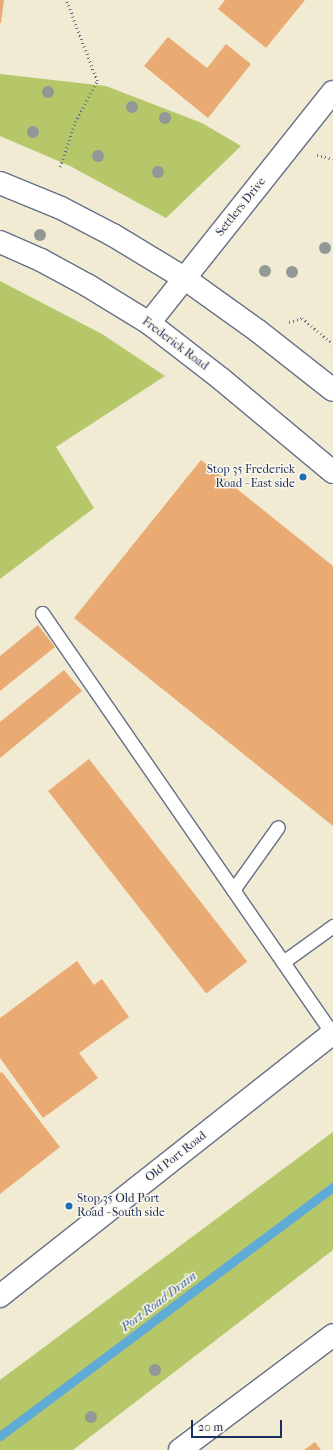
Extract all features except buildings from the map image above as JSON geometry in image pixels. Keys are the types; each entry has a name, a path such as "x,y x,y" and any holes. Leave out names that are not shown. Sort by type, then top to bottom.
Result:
{"main road":[{"name":"Settlers Drive","path":"149,323 333,92"},
{"path":"0,183 61,208 106,232 184,278 258,331 333,390"},
{"name":"Frederick Road","path":"0,242 41,260 88,285 149,323 220,378 333,472"},
{"name":"Old Port Road","path":"0,1296 332,1033"},
{"path":"180,1450 333,1335"}],"lane":[{"path":"42,613 332,1033"},
{"path":"233,890 278,827"},
{"path":"283,962 333,926"}],"path":[{"path":"60,167 75,122 97,81 66,0"}],"green space":[{"path":"0,74 106,86 202,123 241,146 166,218 70,166 0,136"},
{"path":"0,281 102,334 165,376 56,447 94,508 0,579"},
{"path":"333,1132 333,1250 73,1450 0,1450 0,1380"}],"waterway":[{"name":"Port Road Drain","path":"0,1436 333,1187"}],"place":[{"name":"Stop 35 Frederick Road - East side","path":"303,477"},
{"name":"Stop 35 Old Port Road - South side","path":"69,1206"}]}
